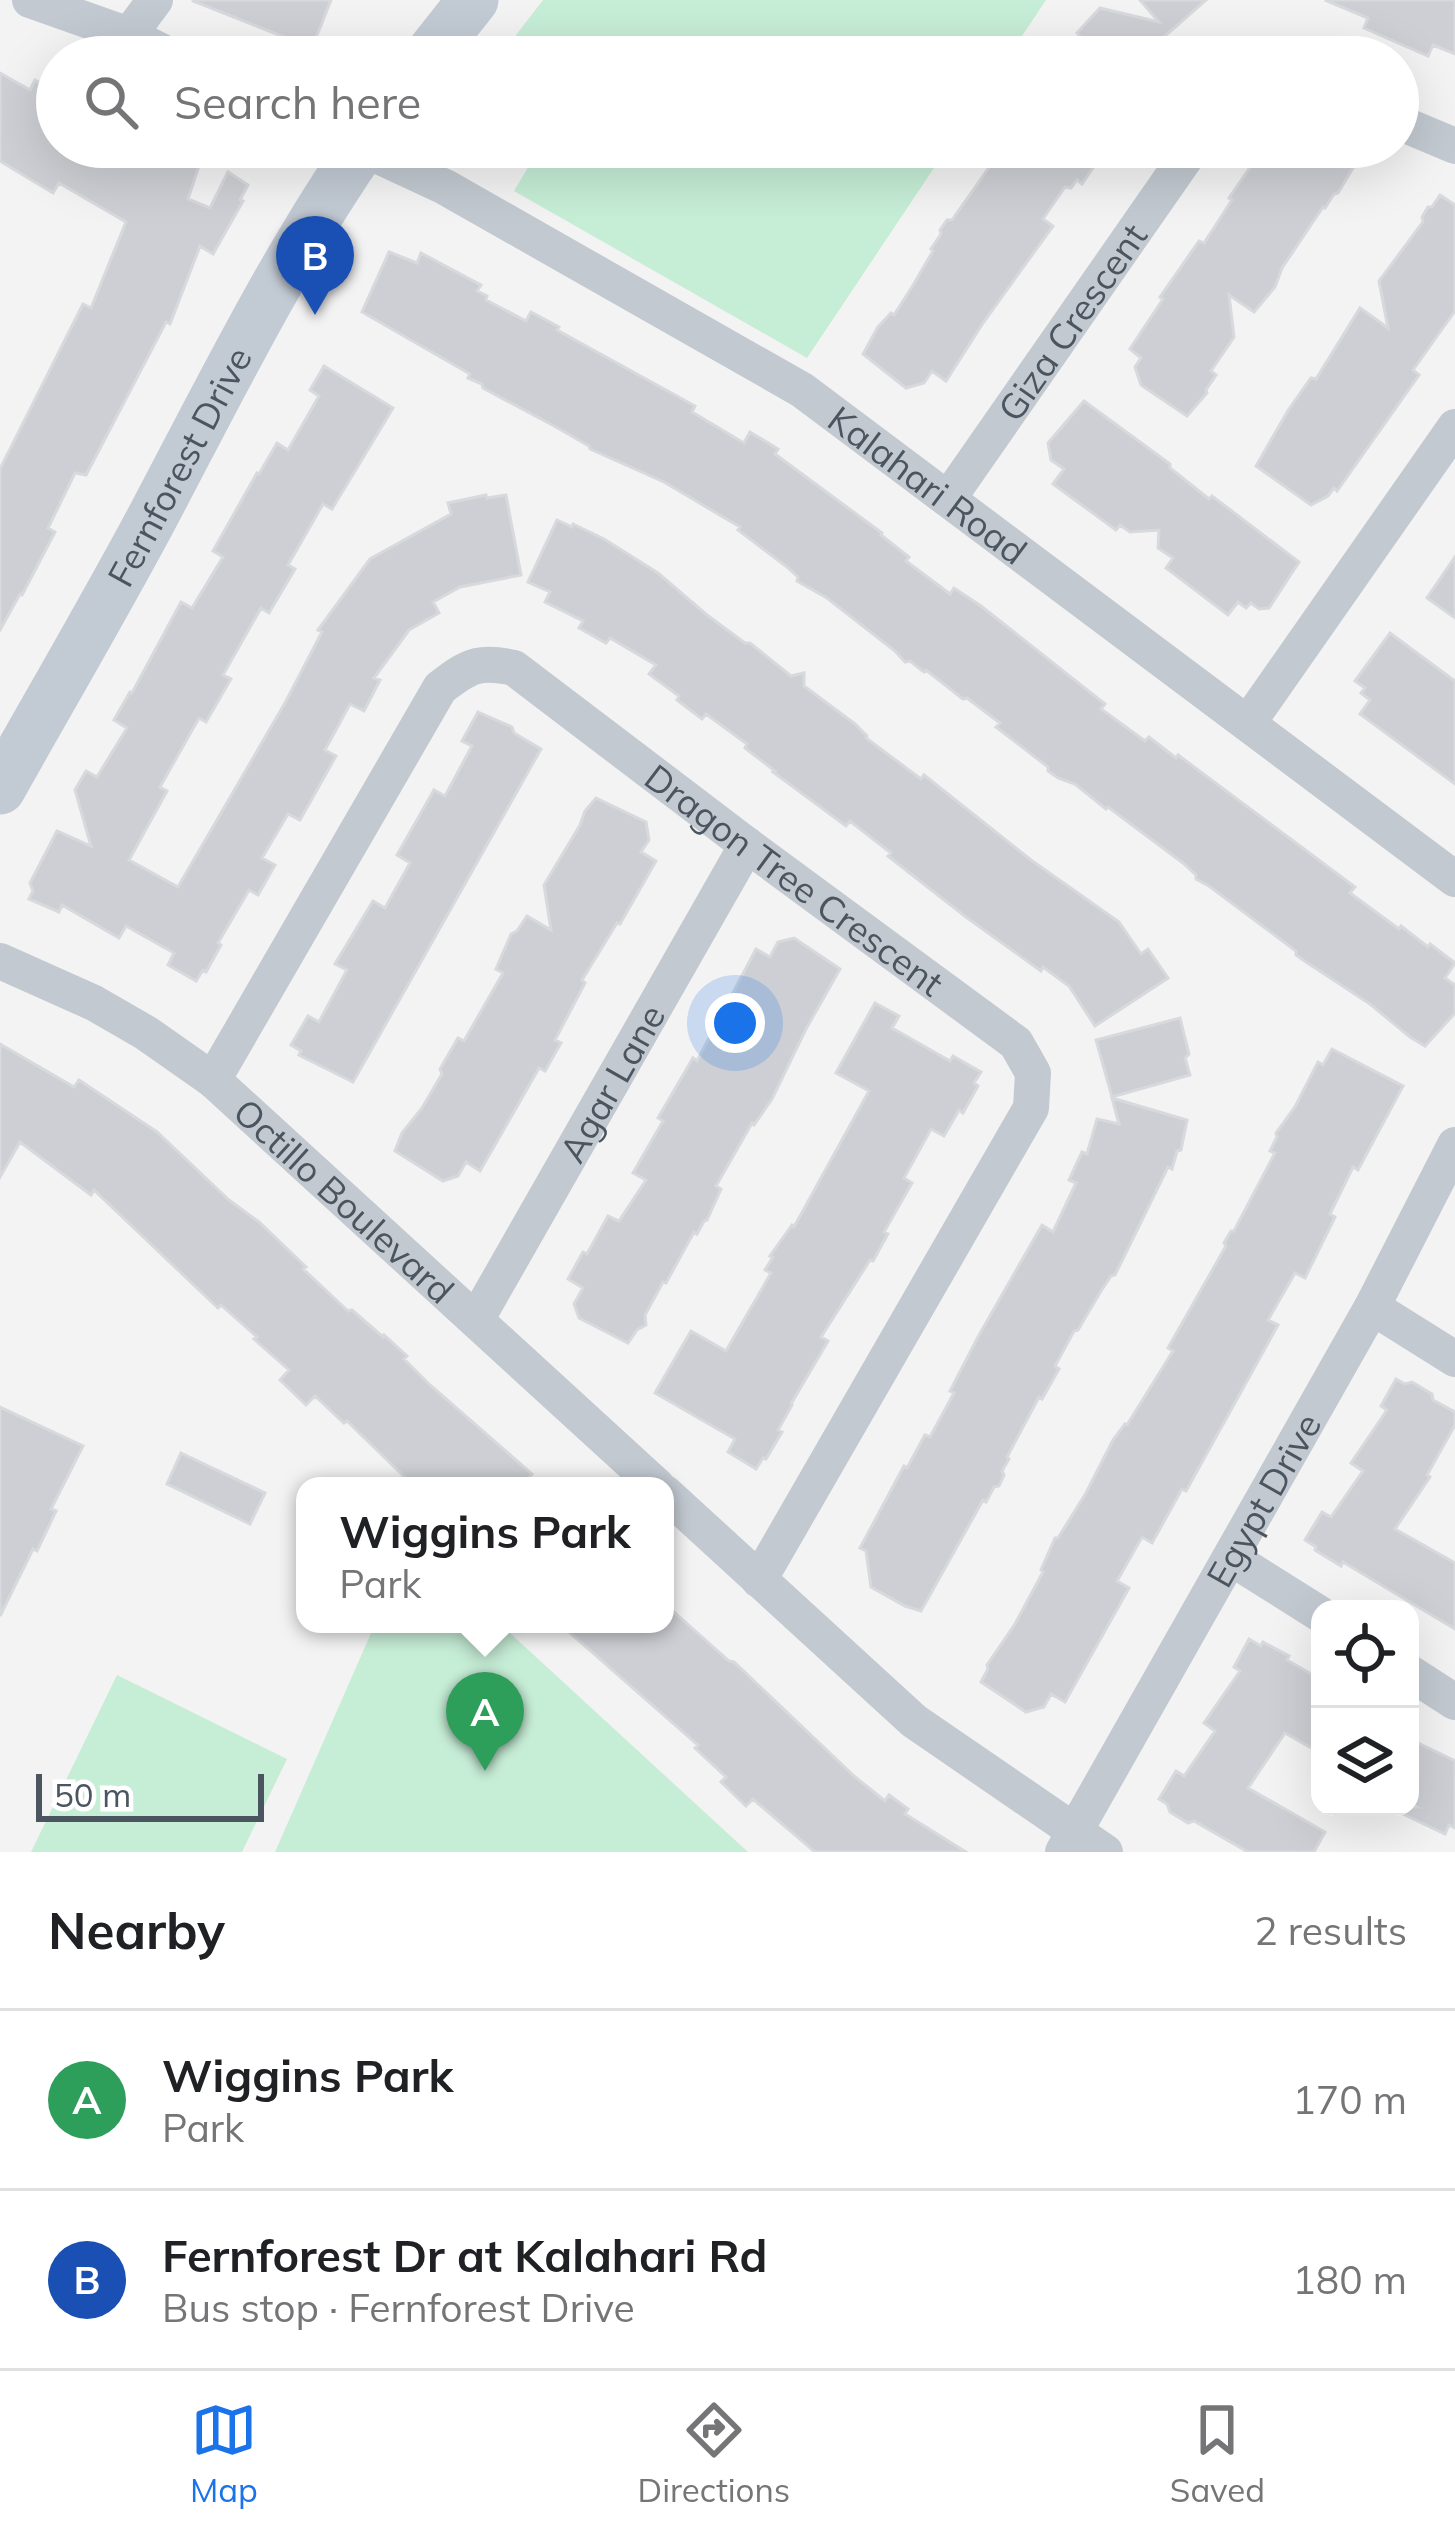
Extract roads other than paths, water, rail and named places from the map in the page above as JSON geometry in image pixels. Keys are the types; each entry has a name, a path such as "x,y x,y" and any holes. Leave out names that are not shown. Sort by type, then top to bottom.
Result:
{"street":[{"path":"30,0 129,35 155,0"},
{"path":"445,36 473,0"},
{"path":"1419,131 1455,146"},
{"name":"Fernforest Drive","path":"0,789 274,290 346,168"},
{"name":"Kalahari Road","path":"405,168 802,390 1455,879"},
{"name":"Giza Crescent","path":"948,499 1178,168"},
{"path":"1248,723 1455,427"},
{"name":"Dragon Tree Crescent","path":"213,1080 440,688 466,668 492,663 514,668 1016,1042 1033,1073 1031,1108 759,1580"},
{"name":"Agar Lane","path":"476,1320 747,845"},
{"name":"Octillo Boulevard","path":"0,961 94,1003 213,1080 647,1477"},
{"name":"Egypt Drive","path":"1081,1845 1455,1145"},
{"path":"1372,1306 1455,1359"},
{"path":"674,1501 914,1721 1081,1845"},
{"path":"1231,1558 1311,1608"},
{"path":"1419,1679 1455,1702"}],"place":[{"name":"Fernforest Dr at Kalahari Rd","path":"315,315"},
{"name":"Wiggins Park","path":"485,1771"}]}
